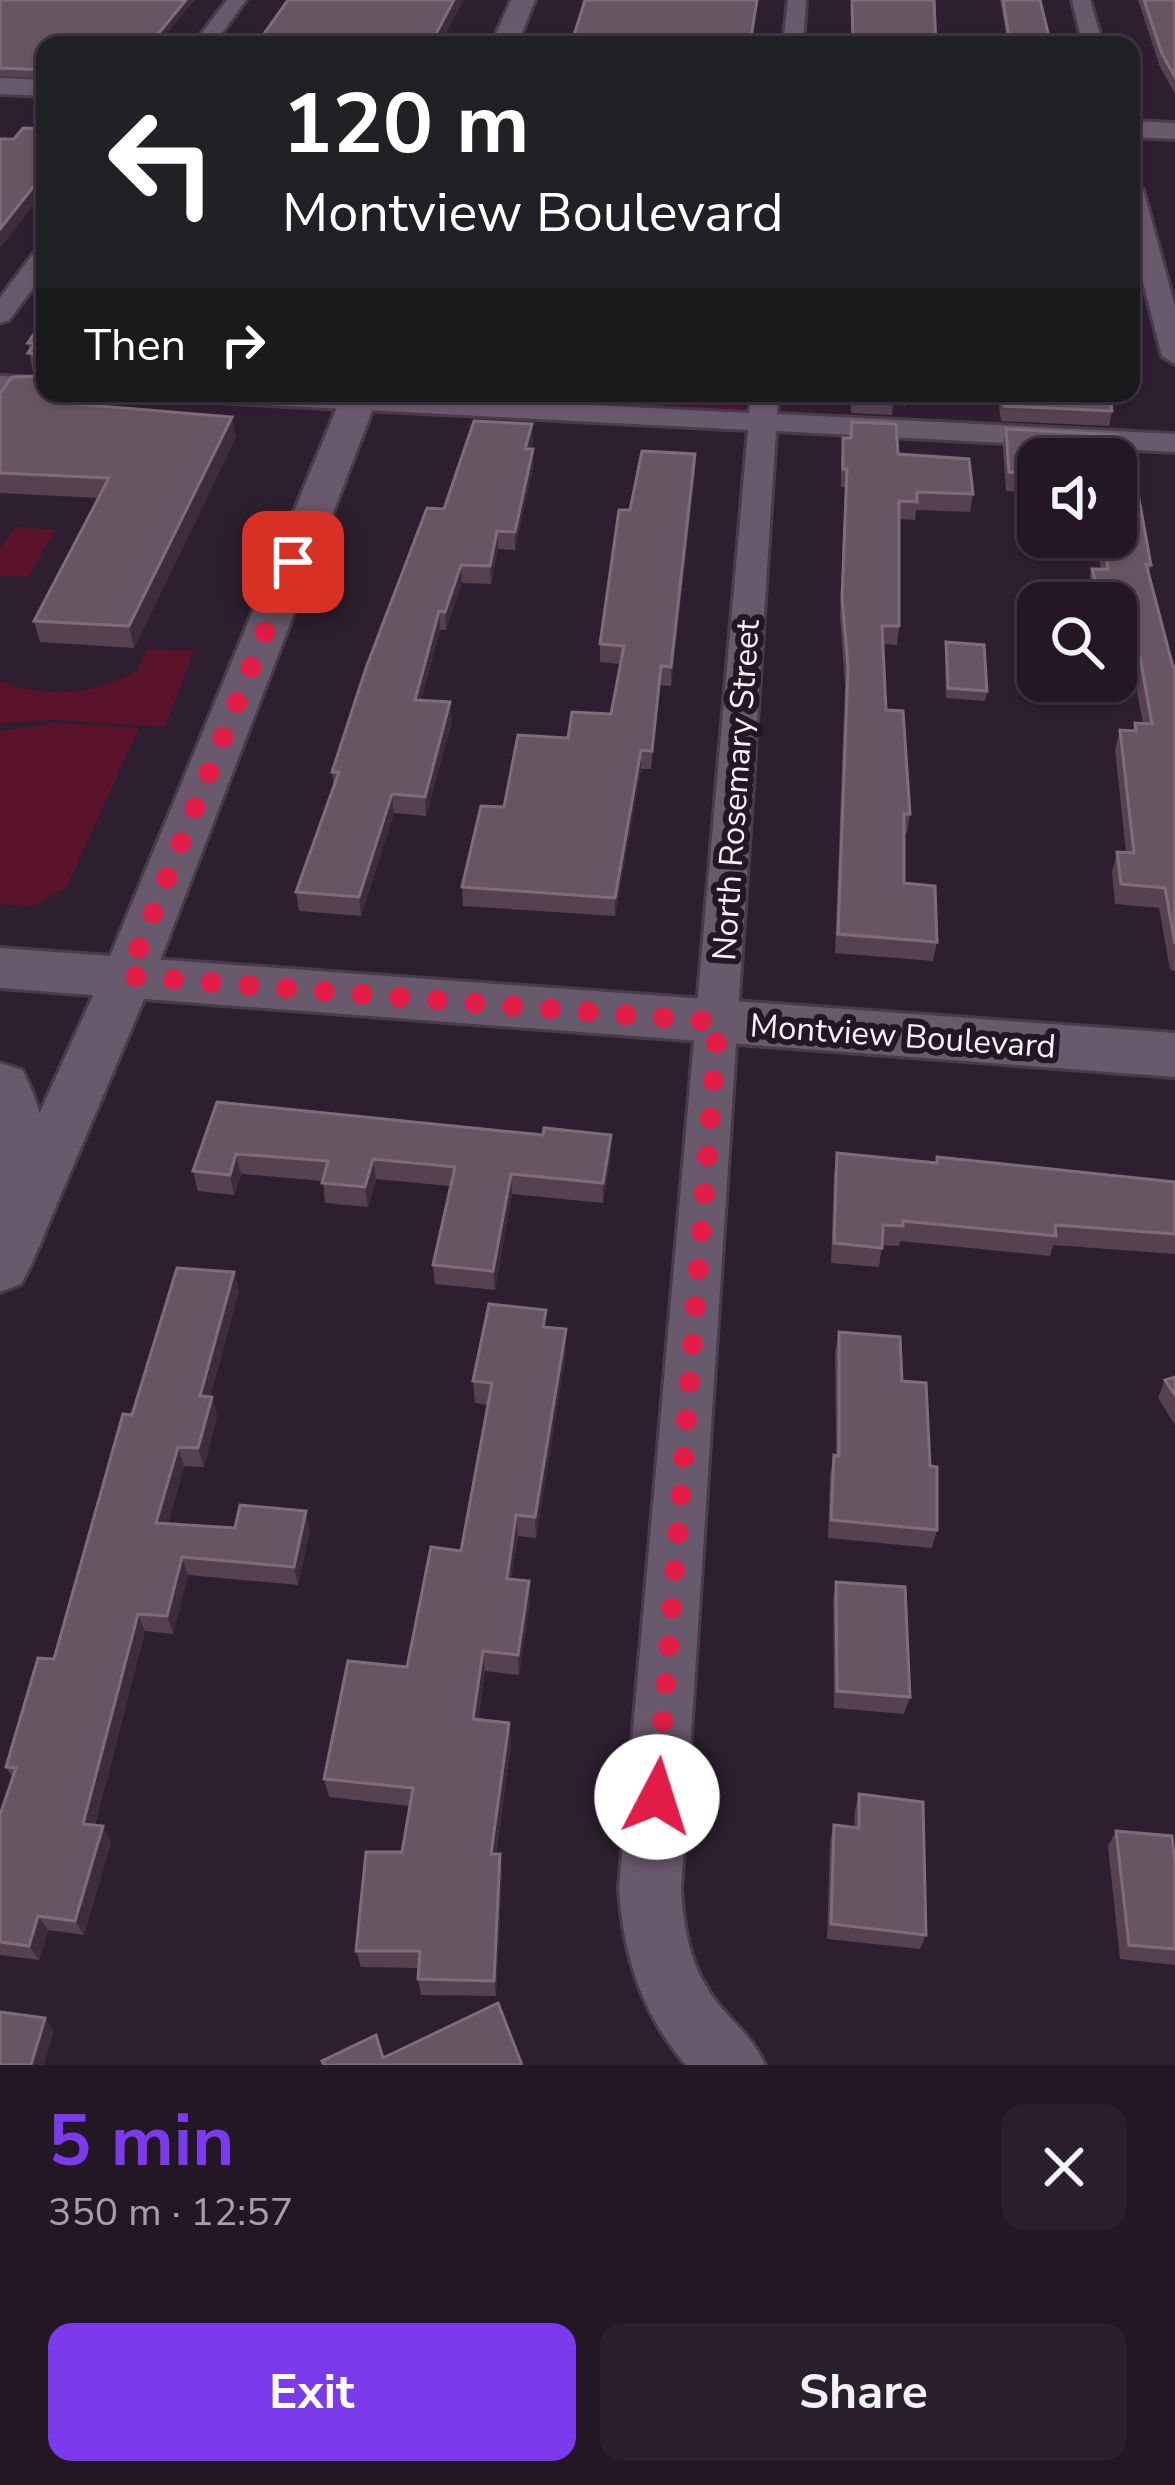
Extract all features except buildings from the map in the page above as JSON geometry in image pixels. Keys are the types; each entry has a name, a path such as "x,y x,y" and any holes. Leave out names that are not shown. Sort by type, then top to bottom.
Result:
{"main road":[{"name":"Montview Boulevard","path":"0,968 1175,1055"},
{"path":"0,1086 16,1159 8,1249"}],"street":[{"path":"210,36 237,0"},
{"path":"508,36 523,0"},
{"path":"795,36 797,0"},
{"path":"1082,0 1091,36"},
{"path":"0,86 36,88"},
{"path":"1140,129 1175,131"},
{"path":"1140,223 1175,356"},
{"path":"0,315 36,267"},
{"path":"0,384 36,386"},
{"path":"8,1249 128,976 357,402"},
{"path":"562,402 764,407 1175,442"},
{"name":"North Rosemary Street","path":"716,2051 662,1972 651,1940 650,1888 764,407"}],"shaded area":[{"path":"604,402 743,402 743,409"},
{"path":"14,527 56,530 28,577 0,575 0,550"},
{"path":"148,649 194,651 165,727 46,719 0,724 0,681 52,692 87,690 136,671"},
{"path":"55,723 139,728 66,888 32,906 0,904 0,731"}],"route":[{"path":"293,562 128,976 718,1022 657,1797"}]}
